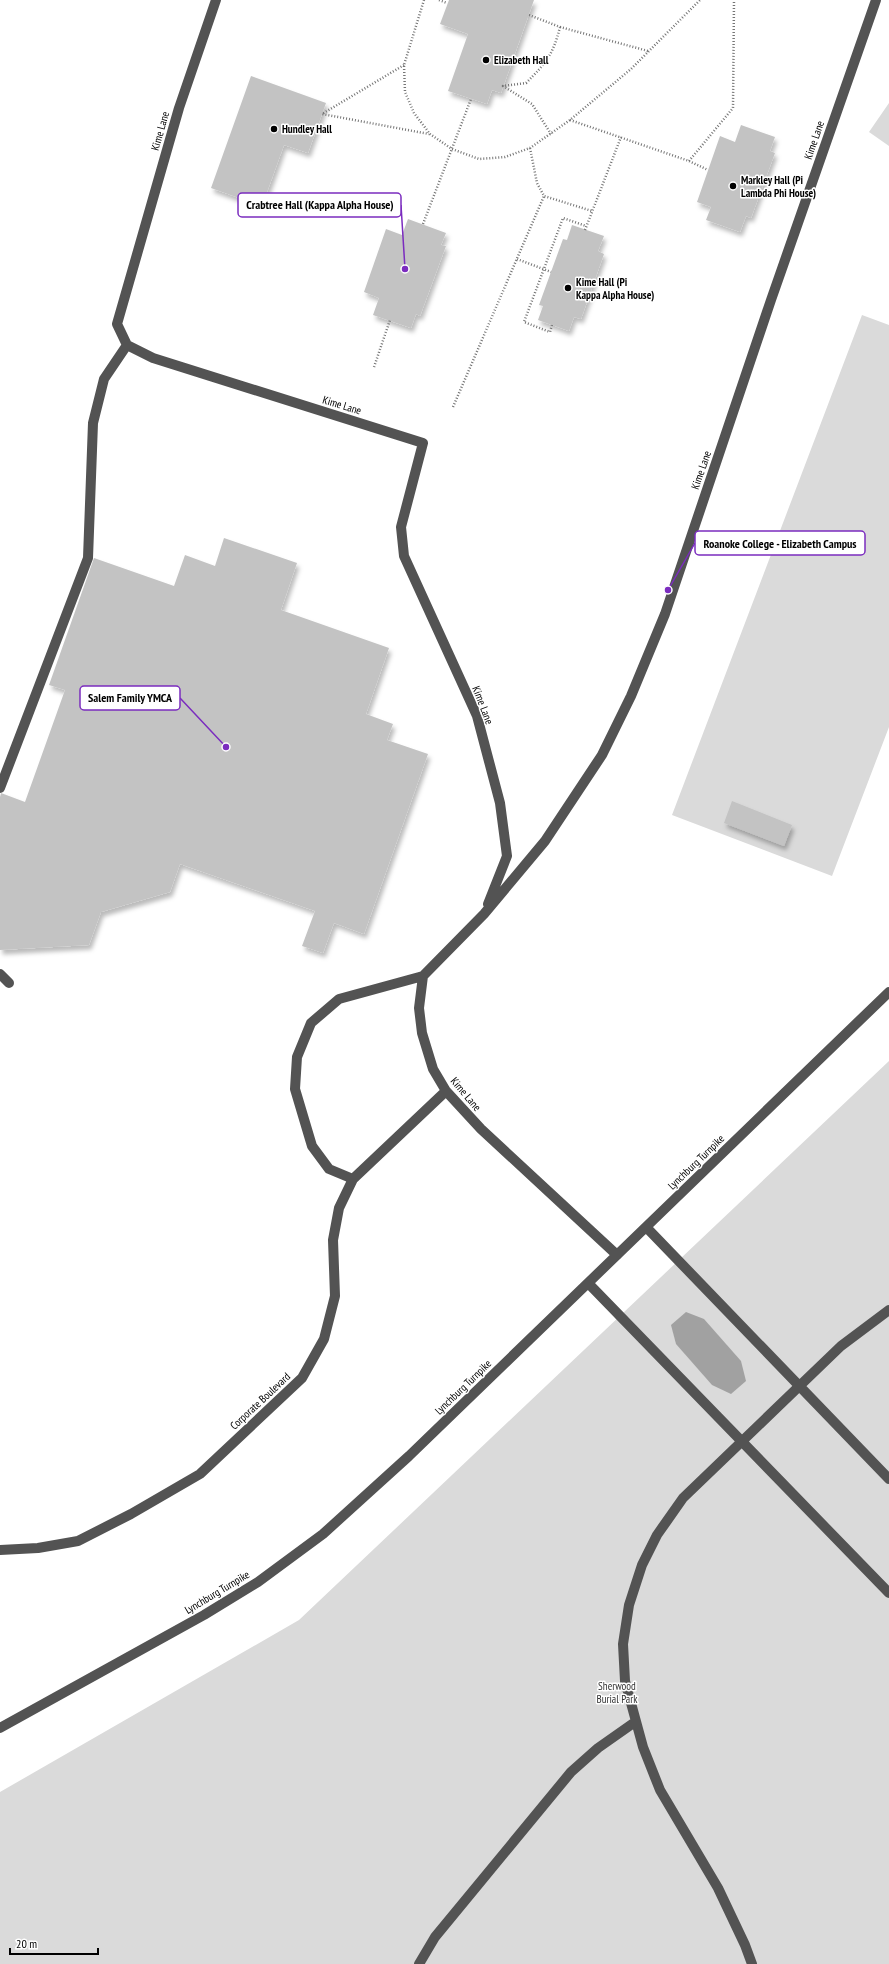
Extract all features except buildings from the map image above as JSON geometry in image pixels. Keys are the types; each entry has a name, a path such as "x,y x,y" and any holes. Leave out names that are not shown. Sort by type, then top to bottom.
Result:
{"street":[{"name":"Kime Lane","path":"216,0 179,108 117,324 127,345 153,358 423,443 401,527 404,556 477,716 500,803 507,856 484,914"},
{"name":"Kime Lane","path":"618,1255 481,1129 446,1091 433,1069 422,1033 419,1008 423,976 484,914 544,841 602,755 631,696 665,614 774,292 876,0"},
{"path":"0,788 88,558 93,423 104,379 127,345"},
{"path":"0,974 9,983"},
{"path":"353,1180 329,1169 312,1146 296,1089 297,1057 311,1023 339,999 423,976"},
{"name":"Lynchburg Turnpike","path":"0,1728 204,1615 258,1582 323,1534 409,1456 889,992"},
{"name":"Corporate Boulevard","path":"0,1550 38,1548 78,1541 131,1514 200,1474 302,1378 324,1339 328,1325 335,1296 333,1240 339,1208 353,1180 446,1091"},
{"path":"646,1226 798,1386 889,1479"},
{"path":"588,1283 889,1592"},
{"path":"752,1964 745,1945 718,1888 660,1790 642,1747 625,1681 623,1644 629,1605 642,1565 657,1535 683,1498 741,1440 841,1346 889,1310"},
{"path":"419,1964 435,1937 571,1772 598,1748 635,1722"}],"path":[{"path":"424,0 404,65 405,92 414,114 430,134 452,149 479,159 505,157 530,148 551,134 570,120 630,69 700,0"},
{"path":"439,0 447,3"},
{"path":"689,160 733,108 734,0"},
{"path":"529,16 560,27 649,51"},
{"path":"551,134 532,104 503,86 526,84 540,70 551,56 560,27"},
{"path":"404,65 322,114 430,134"},
{"path":"423,224 471,99"},
{"path":"570,120 689,160 708,170"},
{"path":"585,230 621,137"},
{"path":"530,148 536,184 544,196 592,211"},
{"path":"454,407 544,196"},
{"path":"552,325 550,332 524,322 563,218 586,226"},
{"path":"517,259 551,272"},
{"path":"374,367 390,320"}],"green space":[{"path":"889,103 889,146 869,132"},
{"path":"862,315 889,325 889,727 832,876 672,815"},
{"name":"Sherwood Burial Park","path":"889,1061 889,1964 0,1964 0,1792 299,1620"}],"shaded area":[{"path":"686,1312 704,1319 741,1361 746,1381 731,1394 712,1385 676,1344 671,1325"}],"place":[{"name":"Elizabeth Hall","path":"486,60"},
{"name":"Hundley Hall","path":"274,129"},
{"name":"Markley Hall (Pi Lambda Phi House)","path":"733,186"},
{"name":"Crabtree Hall (Kappa Alpha House)","path":"405,269"},
{"name":"Kime Hall (Pi Kappa Alpha House)","path":"568,288"},
{"name":"Roanoke College - Elizabeth Campus","path":"668,590"},
{"name":"Salem Family YMCA","path":"226,747"}]}
